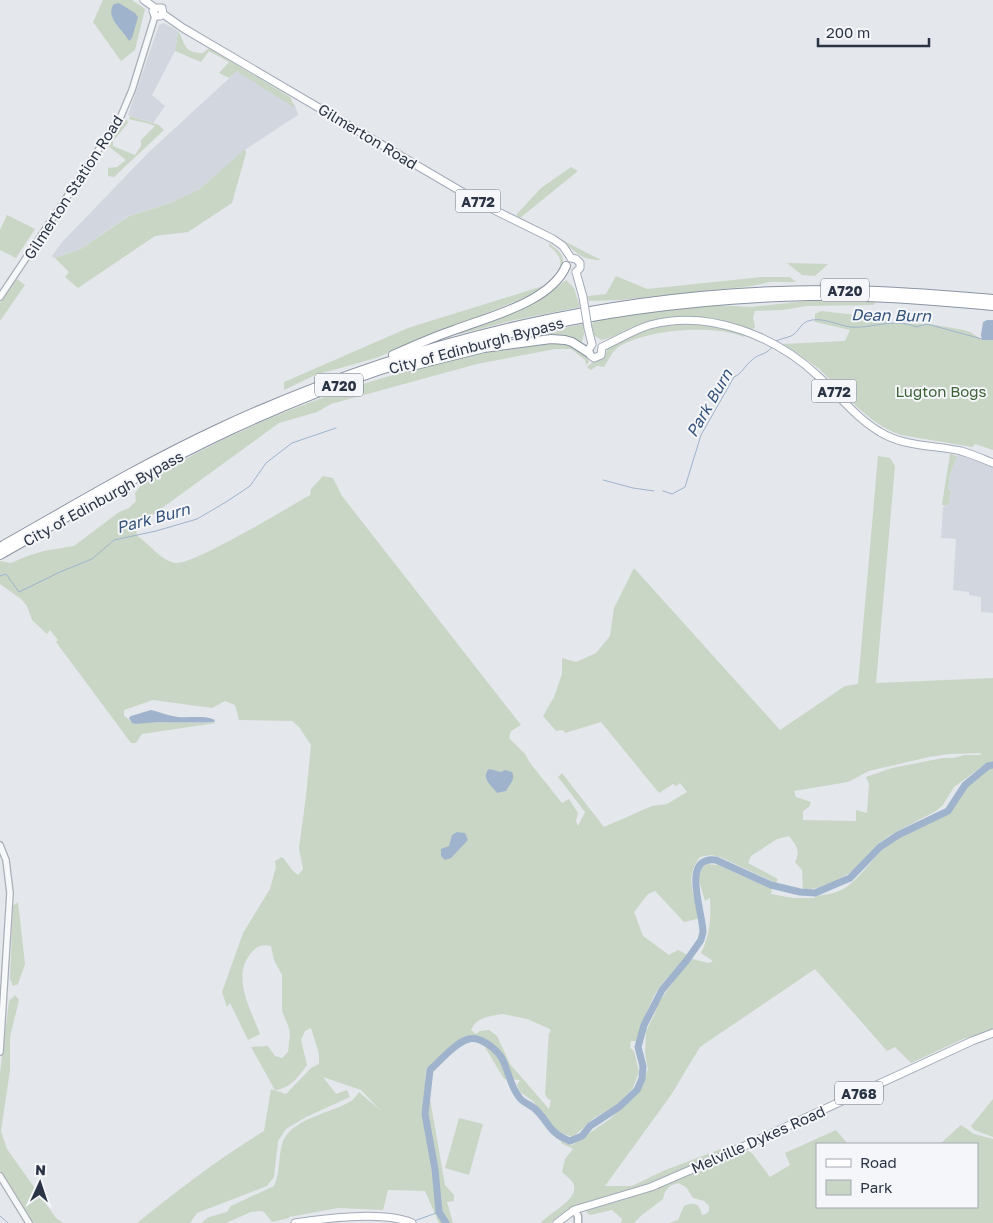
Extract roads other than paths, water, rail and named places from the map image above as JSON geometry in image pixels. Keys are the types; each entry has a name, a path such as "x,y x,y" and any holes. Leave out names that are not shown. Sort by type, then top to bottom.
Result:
{"highway":[{"path":"326,382 527,301 544,291 560,278 566,266"},
{"name":"City of Edinburgh Bypass","path":"0,547 170,452 257,411 326,382 486,332 592,310 665,300 739,293 816,290 895,291 993,299"},
{"name":"City of Edinburgh Bypass","path":"0,555 198,446 278,409 399,364 485,340 554,323 648,308 708,302 808,296 900,298 993,306"},
{"path":"334,387 448,357 513,343 558,339 572,342 589,353"}],"main road":[{"name":"A772","path":"144,0 155,12"},
{"name":"Gilmerton Road","path":"155,12 162,8 163,14 183,28 486,206 554,240 563,246 571,258"},
{"name":"A772","path":"571,258 580,262 580,268 576,272 592,344"},
{"path":"571,258 566,266 570,271 576,272"},
{"name":"A772","path":"589,353 594,358 599,356 602,352 602,347 627,334 651,325 688,320 724,325 748,333 773,345 811,369 858,417 881,433 900,441 961,451 993,463"},
{"path":"589,353 589,347 592,344 602,347"},
{"name":"Melville Dykes Road","path":"574,1210 651,1187 733,1152 993,1033"},
{"path":"574,1210 578,1216 578,1223"},
{"name":"A768","path":"557,1223 574,1210"},
{"path":"295,1223 323,1218 379,1218 409,1222"}],"street":[{"name":"Gilmerton Station Road","path":"0,297 121,116 132,90 155,12"},
{"path":"0,845 6,860 10,893 0,1052"},
{"path":"0,1176 29,1223"}],"water":[{"path":"119,3 138,17 132,38 129,41 111,14 114,4"},
{"path":"993,320 993,340 982,340 983,322"},
{"path":"151,710 175,716 202,717 215,720 214,722 136,724 132,723 129,718"},
{"path":"489,769 512,772 513,780 506,791 497,793 490,785 486,779"},
{"path":"457,832 465,833 468,840 451,858 445,860 441,856 441,849 449,846 452,835"}],"waterway":[{"name":"Dean Burn","path":"776,341 791,336 804,323 812,320 826,321 850,327 891,323 908,324 916,327 927,324 982,339"},
{"name":"Park Burn","path":"663,491 672,494 685,487 701,435 734,377 755,358 772,347"},
{"name":"Park Burn","path":"0,576 6,574 19,592 92,559 114,540 156,531 197,519 250,486 266,463 292,443 336,428"},
{"name":"Park Burn","path":"603,480 654,491"},
{"path":"446,1223 439,1212 435,1169 425,1114 430,1070 454,1048 471,1038 486,1043 500,1055 514,1090 520,1099 534,1108 553,1130 563,1138 570,1141 582,1136 590,1126 619,1107 637,1090 642,1079 643,1066 638,1047 644,1025 662,990 701,940 703,932 696,876 699,867 705,861 716,860 771,885 800,892 815,893 850,878 880,847 898,835 948,811 965,785 988,766 993,765"},
{"path":"414,1221 439,1212"},
{"path":"0,1216 8,1223"}],"park label":[{"name":"Lugton Bogs","path":"941,391"}]}
